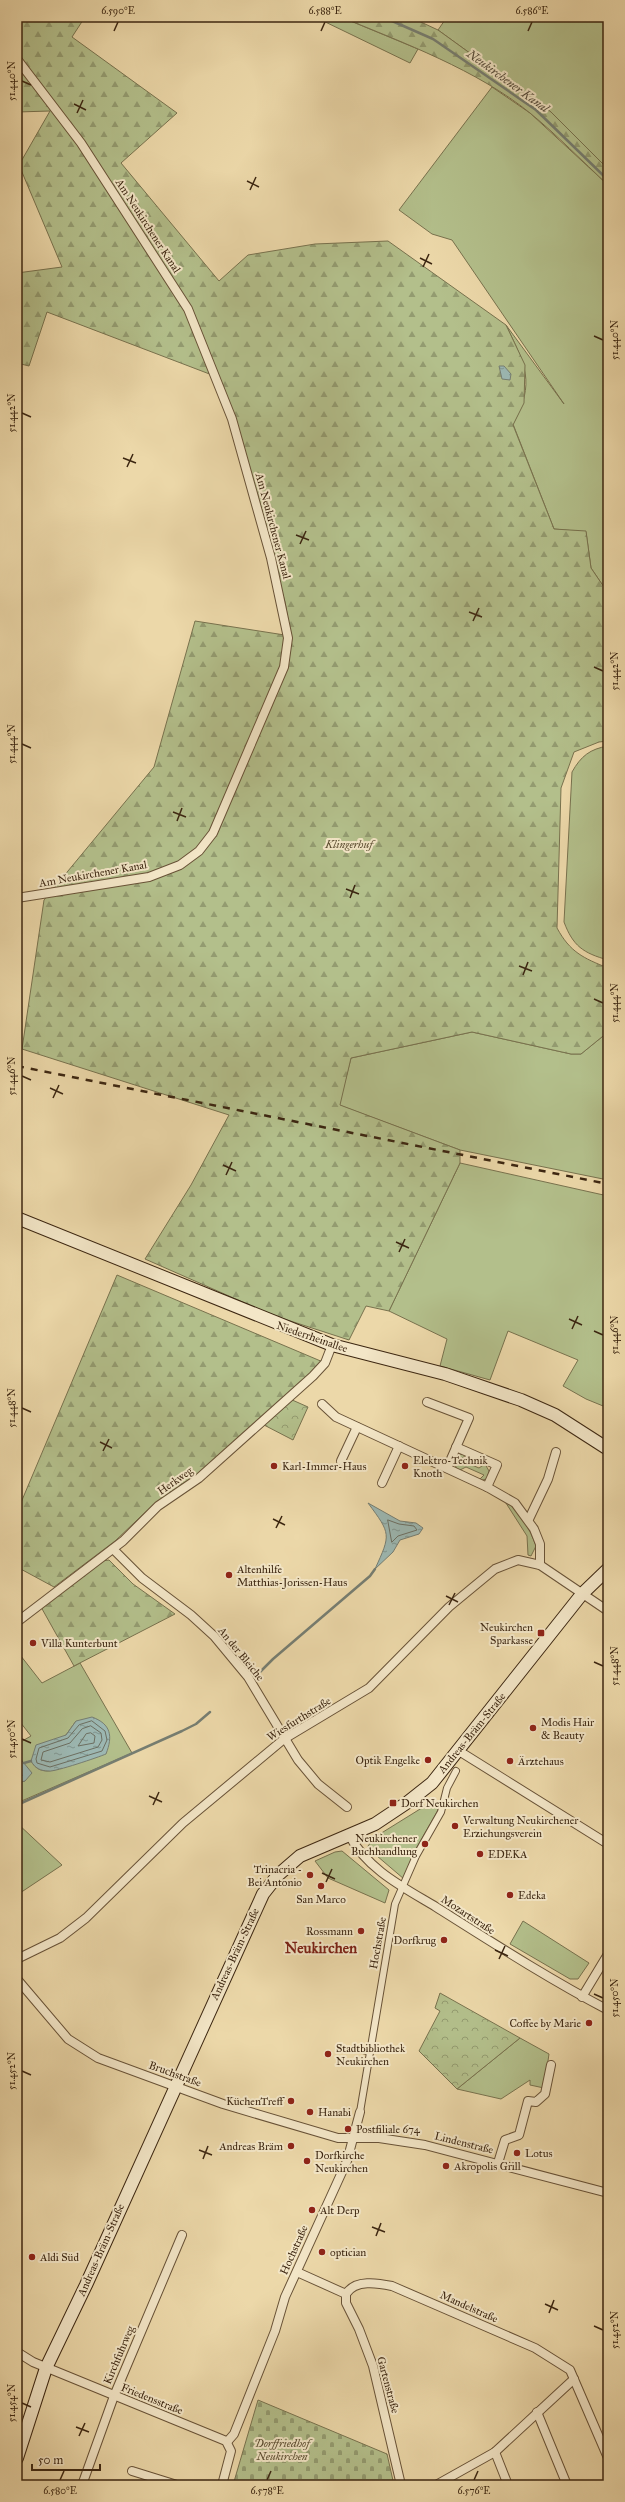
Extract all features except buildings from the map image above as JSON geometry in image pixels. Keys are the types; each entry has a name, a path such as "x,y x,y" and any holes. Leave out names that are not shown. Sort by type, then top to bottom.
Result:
{"main road":[{"name":"Niederrheinallee","path":"17,1218 332,1345 445,1374 521,1400 555,1415 608,1449"},
{"name":"Andreas-Bräm-Straße","path":"17,2458 46,2368 263,1894 278,1875 300,1856 375,1824 408,1802 432,1783 459,1751 582,1594 608,1569"}],"street":[{"name":"Am Neukirchener Kanal","path":"17,59 81,144 188,309 232,420 271,558 288,638 281,674 213,833 199,852 180,865 149,877 17,898"},
{"name":"Herkweg","path":"17,1622 113,1549 158,1506 199,1478 325,1364 332,1345"},
{"path":"427,1402 469,1418 447,1468"},
{"path":"322,1404 336,1417 447,1468 515,1502 530,1520 540,1544 540,1565"},
{"path":"341,1461 357,1427"},
{"path":"382,1483 398,1446"},
{"path":"456,1447 497,1465 487,1487"},
{"path":"530,1520 548,1479 556,1452"},
{"name":"An der Bleiche","path":"113,1549 142,1578 191,1614 214,1636 248,1677 298,1760 318,1784 347,1807"},
{"name":"Wiesfurthstraße","path":"17,1959 60,1938 86,1918 183,1823 284,1739 370,1688 449,1607 495,1568 518,1560 540,1565 608,1611"},
{"path":"459,1751 608,1844"},
{"name":"Hochstraße","path":"227,2442 234,2434 297,2272 347,2161 360,2112 395,1904 401,1888 441,1812 447,1788 456,1771"},
{"name":"Mozartstraße","path":"348,1835 358,1852 401,1888 582,1997 608,2010"},
{"path":"582,1997 608,1954"},
{"name":"Bruchstraße","path":"17,1979 73,2043 98,2058 176,2085 237,2109 338,2138 354,2137"},
{"path":"355,2048 370,2052"},
{"name":"Lindenstraße","path":"498,2164 505,2140 519,2135 528,2101 536,2102 545,2094 551,2065"},
{"name":"Lindenstraße","path":"354,2137 425,2145 608,2193"},
{"name":"Kirchfuhrweg","path":"82,2485 114,2396 182,2235"},
{"path":"297,2272 346,2294"},
{"name":"Mandelstraße","path":"346,2294 349,2289 359,2285 376,2283 392,2286 535,2348 565,2365 574,2379 608,2458"},
{"name":"Gartenstraße","path":"346,2294 346,2303 359,2328 373,2366 401,2485"},
{"name":"Friedensstraße","path":"17,2352 46,2368 227,2442"},
{"path":"436,2485 495,2452 574,2379"},
{"path":"537,2412 568,2485"},
{"path":"222,2485 231,2451 227,2442"},
{"path":"495,2452 508,2485"},
{"path":"132,2471 177,2485"}],"green space":[{"name":"Klingerhuf","path":"17,17 85,17 72,37 177,113 121,163 219,281 248,255 315,244 388,241 506,325 525,365 524,403 513,425 554,529 586,531 591,568 608,593 608,741 599,742 574,752 561,788 557,928 572,949 591,961 608,968 608,1032 581,1054 571,1054 472,1032 351,1058 340,1105 460,1150 460,1163 389,1311 366,1306 349,1340 272,1315 145,1259 191,1185 229,1115 22,1049 44,900 154,767 195,621 291,636 285,602 220,378 47,312 29,366 17,363 17,273 62,267 19,165 50,111 17,112"},
{"path":"315,17 341,17 418,49 410,63"},
{"path":"341,17 410,17 438,30 551,112 608,169 608,185 540,121 487,84 415,47"},
{"path":"447,17 608,17 608,169 551,112 438,30"},
{"path":"492,87 530,113 608,185 608,593 591,568 586,532 554,529 513,424 520,409 526,385 523,363 506,325 564,404 452,240 432,234 399,210"},
{"path":"608,746 608,960 585,951 575,943 564,922 572,772 579,762 591,751"},
{"path":"472,1032 571,1054 581,1054 608,1032 608,1180 460,1150 339,1105 351,1058"},
{"path":"460,1163 608,1196 608,1408 586,1399 563,1386 578,1360 508,1331 490,1380 440,1366 447,1339 389,1311"},
{"path":"117,1275 323,1362 197,1476 155,1503 115,1541 54,1587 17,1567 17,1512"},
{"path":"290,1399 308,1407 293,1440 264,1425"},
{"path":"459,1454 466,1455 460,1460 479,1468 485,1464 489,1471 487,1479 478,1481 484,1475 466,1467 458,1471 453,1461"},
{"path":"504,1500 520,1515 531,1533 536,1546 531,1556 528,1555 527,1536"},
{"path":"109,1560 133,1584 175,1614 74,1666 41,1607 102,1561"},
{"path":"17,1651 42,1683 80,1663 132,1753 17,1803 17,1783 25,1781 19,1757 17,1758 17,1744 31,1736 17,1718","holes":["76,1721 69,1765 59,1769 44,1771 35,1766 31,1761 66,1735"]},
{"path":"433,1801 439,1807 413,1854 404,1879 370,1850 368,1846 375,1837"},
{"path":"17,1823 62,1865 17,1895"},
{"path":"342,1851 389,1890 385,1903 328,1878 315,1861 335,1852"},
{"path":"523,1921 589,1963 578,1979 570,1979 510,1944"},
{"path":"440,1993 520,2038 457,2089 419,2051 440,2011 435,2008"},
{"path":"520,2038 549,2054 544,2088 530,2085 530,2080 501,2099 457,2089"},
{"name":"Dorffriedhof Neukirchen","path":"258,2400 387,2454 394,2485 233,2485"}],"water":[{"path":"499,366 504,366 511,374 510,380 502,379"},
{"path":"368,1503 400,1521 416,1523 423,1528 419,1534 400,1540 393,1552 375,1569 384,1548 386,1534 385,1528 381,1521"},
{"path":"92,1717 103,1723 109,1731 110,1736 106,1754 53,1771 38,1769 34,1766 31,1761 36,1745 66,1735 76,1721"},
{"path":"19,1757 32,1773 25,1781 17,1783 17,1758"}],"waterway":[{"name":"Neukirchener Kanal","path":"383,17 433,39 536,110 608,180"},
{"path":"257,1679 259,1673 273,1659 370,1576 375,1569"},
{"path":"17,1805 182,1731 196,1724 210,1712"},
{"path":"24,1763 31,1761"}],"railway":[{"path":"17,1066 608,1184"}],"place":[{"name":"Karl-Immer-Haus","path":"274,1466"},
{"name":"Elektro-Technik Knoth","path":"405,1466"},
{"name":"Altenhilfe Matthias-Jorissen-Haus","path":"229,1575"},
{"name":"Neukirchen Sparkasse","path":"541,1633"},
{"name":"Villa Kunterbunt","path":"33,1643"},
{"name":"Modis Hair & Beauty","path":"533,1728"},
{"name":"Optik Engelke","path":"428,1760"},
{"name":"Ärztehaus","path":"510,1761"},
{"name":"Dorf Neukirchen","path":"393,1803"},
{"name":"Verwaltung Neukirchener Erziehungsverein","path":"455,1826"},
{"name":"Neukirchener Buchhandlung","path":"425,1844"},
{"name":"EDEKA","path":"480,1854"},
{"name":"Trinacria - Bei Antonio","path":"310,1875"},
{"name":"San Marco","path":"321,1886"},
{"name":"Edeka","path":"510,1895"},
{"name":"Rossmann","path":"361,1931"},
{"name":"Dorfkrug","path":"444,1940"},
{"name":"Coffee by Marie","path":"589,2023"},
{"name":"Stadtbibliothek Neukirchen","path":"328,2054"},
{"name":"KüchenTreff","path":"291,2101"},
{"name":"Hanabi","path":"310,2112"},
{"name":"Postfiliale 674","path":"348,2129"},
{"name":"Andreas Bräm","path":"291,2146"},
{"name":"Lotus","path":"517,2153"},
{"name":"Dorfkirche Neukirchen","path":"307,2161"},
{"name":"Akropolis Grill","path":"446,2166"},
{"name":"Alt Derp","path":"312,2210"},
{"name":"optician","path":"322,2252"},
{"name":"Aldi Süd","path":"32,2257"}],"district":[{"name":"Neukirchen","path":"321,1948"}]}
